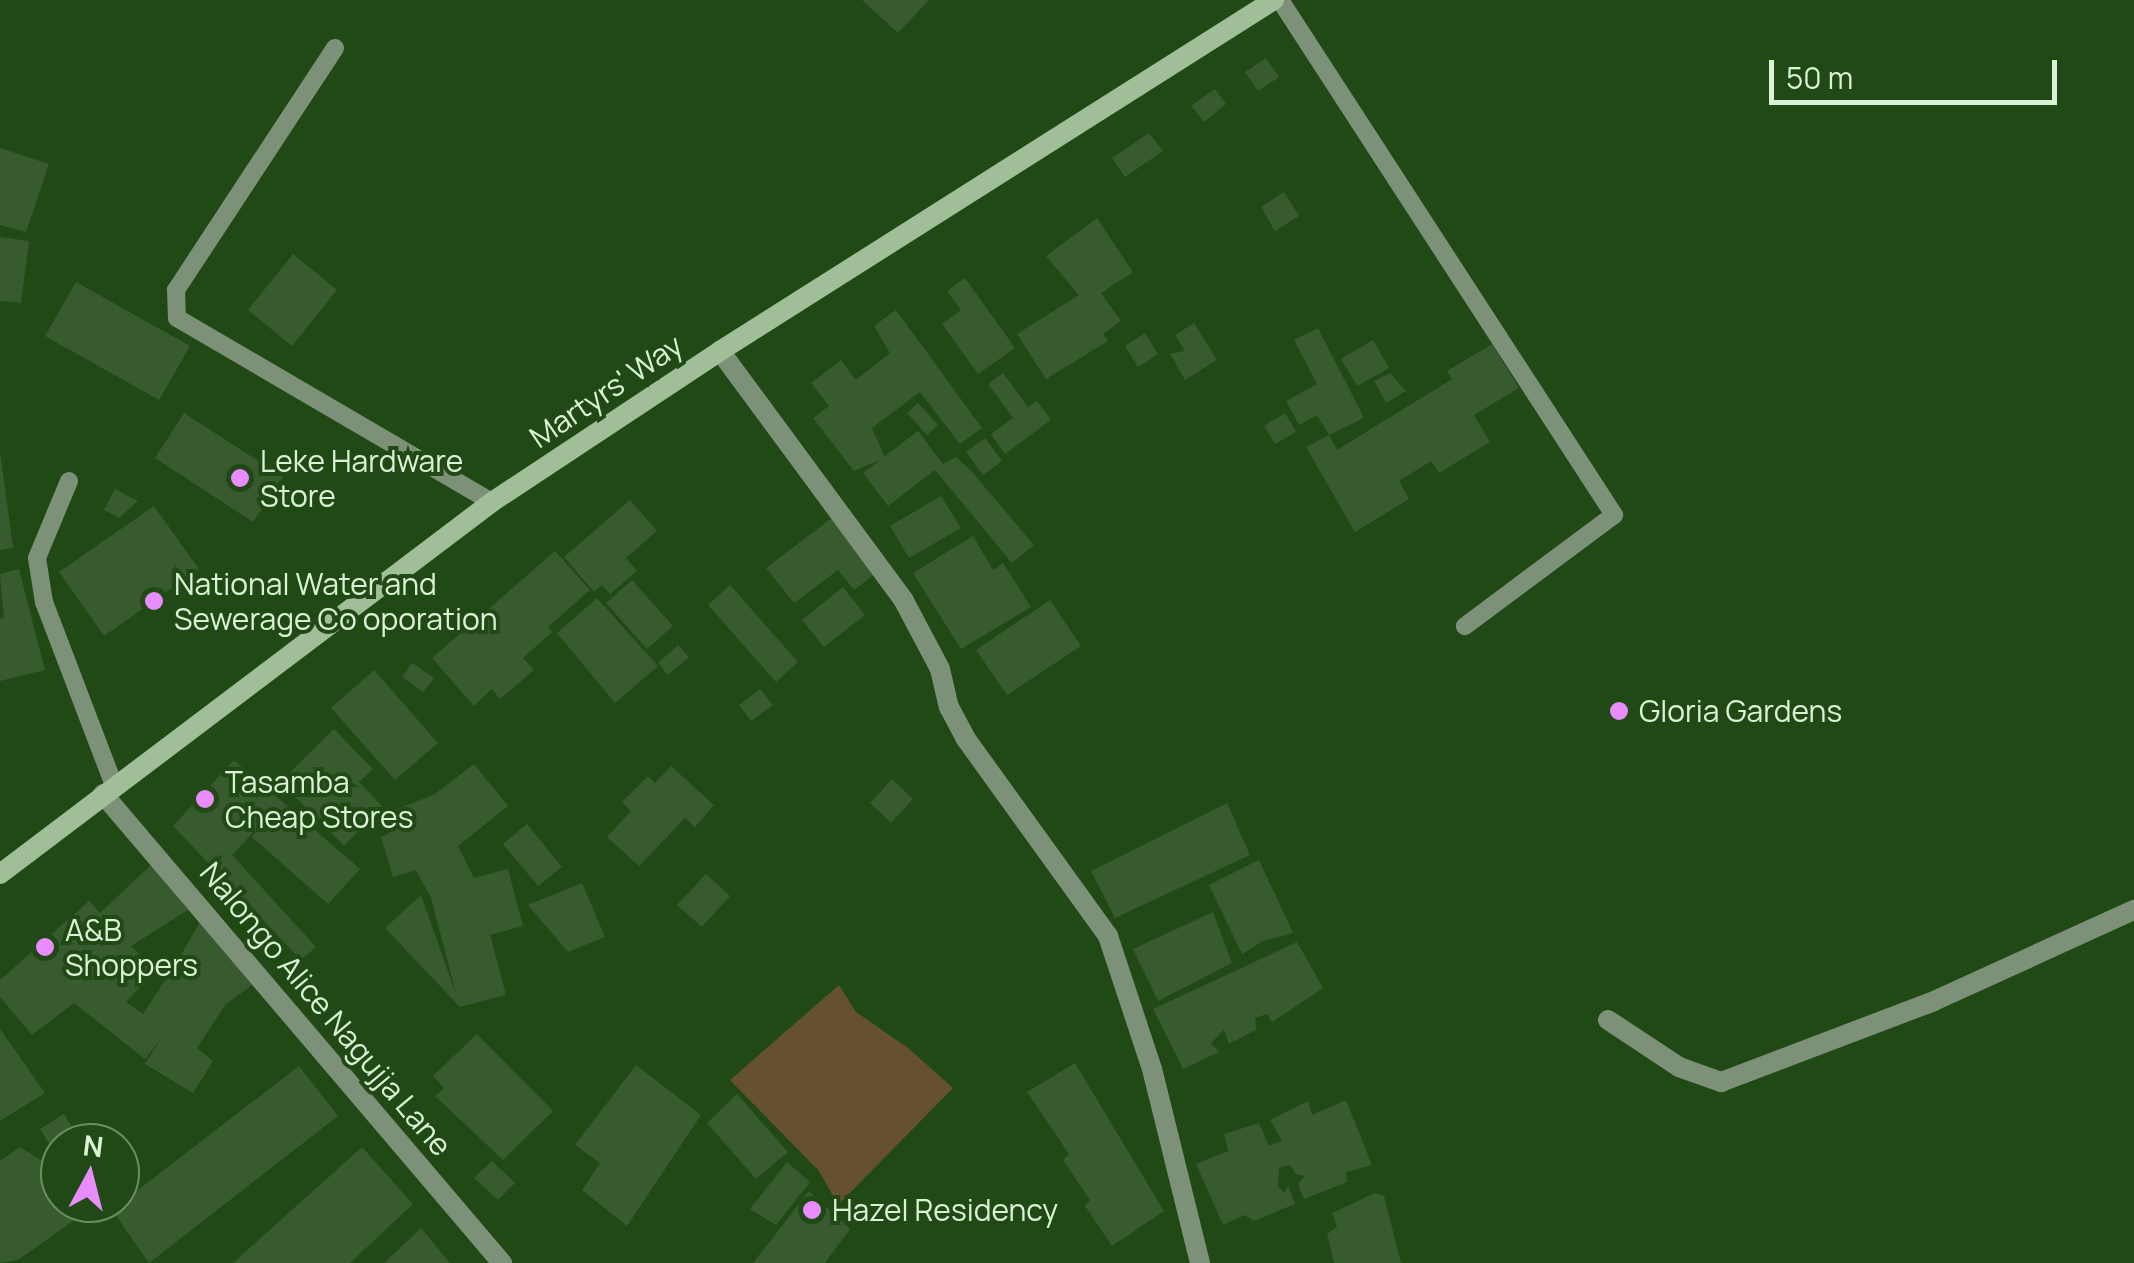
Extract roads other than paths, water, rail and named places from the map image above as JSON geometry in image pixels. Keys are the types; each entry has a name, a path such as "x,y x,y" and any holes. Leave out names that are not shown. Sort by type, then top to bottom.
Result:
{"main road":[{"name":"Martyrs' Way","path":"0,874 492,502 720,351 1277,0"}],"street":[{"path":"720,351 904,601 940,669 949,707 966,739 1108,936 1152,1069 1200,1263"},
{"name":"Nalongo Alice Nagujja Lane","path":"109,790 502,1263"},
{"path":"1608,1020 1679,1067 1721,1082 1934,1001 2134,910"}],"lane":[{"path":"1277,0 1614,515 1465,626"},
{"path":"334,48 176,290 177,318 492,502"},
{"path":"69,481 37,558 44,602 109,790"}],"place":[{"name":"Leke Hardware Store","path":"240,478"},
{"name":"National Water and Sewerage Co oporation","path":"154,601"},
{"name":"Gloria Gardens","path":"1619,711"},
{"name":"Tasamba Cheap Stores","path":"205,799"},
{"name":"A&B Shoppers","path":"45,947"},
{"name":"Hazel Residency","path":"812,1210"}]}
